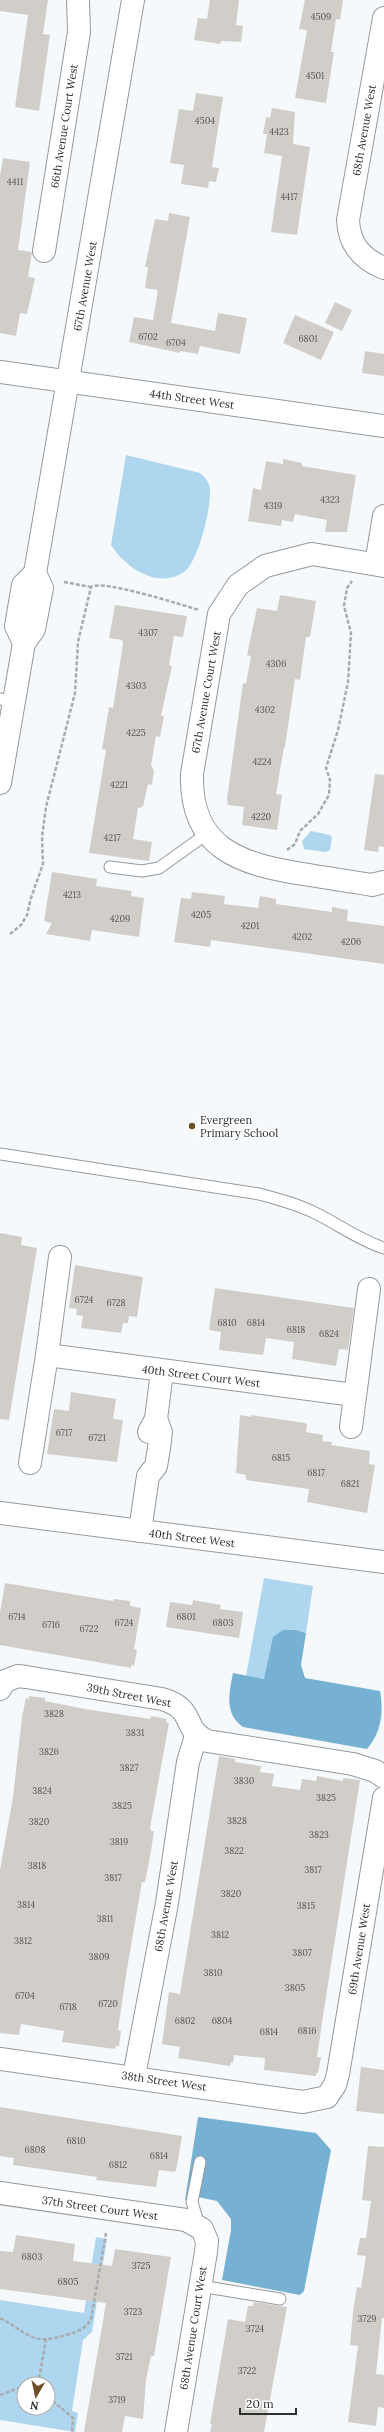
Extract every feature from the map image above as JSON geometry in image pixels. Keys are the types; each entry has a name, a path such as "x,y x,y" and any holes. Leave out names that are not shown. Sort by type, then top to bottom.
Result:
{"street":[{"name":"66th Avenue Court West","path":"44,251 79,32 78,0"},
{"name":"67th Avenue West","path":"0,783 7,700 24,643 34,629 42,588 35,573 134,0"},
{"name":"68th Avenue West","path":"384,18 348,220 352,242 360,254 369,262 384,268"},
{"name":"44th Street West","path":"0,372 384,426"},
{"path":"380,565 384,516"},
{"name":"67th Avenue Court West","path":"380,565 312,554 280,560 264,566 238,585 227,598 219,614 192,774 194,808 208,833 227,852 248,863 372,885 384,882"},
{"path":"30,1463 48,1355 60,1257"},
{"path":"351,1427 369,1289"},
{"name":"40th Street Court West","path":"48,1355 162,1372 354,1395"},
{"path":"140,1531 148,1476 156,1466 161,1432 156,1419 162,1372"},
{"name":"40th Street West","path":"0,1513 384,1562"},
{"name":"39th Street West","path":"2,1683 18,1676 175,1703 183,1709 196,1736"},
{"name":"68th Avenue West","path":"134,2076 168,1903 188,1762 196,1736"},
{"path":"196,1736 207,1741 353,1764 380,1774"},
{"name":"69th Avenue West","path":"327,2097 335,2085 338,2074 377,1882 384,1798"},
{"name":"38th Street West","path":"0,2059 134,2076 303,2102 327,2097"},
{"name":"37th Street Court West","path":"0,2193 186,2220 199,2226"},
{"name":"68th Avenue Court West","path":"176,2432 207,2241 205,2232 199,2226"}],"lane":[{"path":"110,866 142,871 159,868 208,833"},
{"path":"0,1154 259,1194 289,1202 315,1212 368,1243 384,1248"},
{"path":"199,2226 192,2202 200,2162"},
{"path":"200,2286 280,2299"}],"path":[{"path":"285,851 295,844 300,832 318,814 329,795 330,780 326,768 338,730 348,682 351,633 344,606 347,588 352,581"},
{"path":"64,582 91,587 100,585 128,590 200,610"},
{"path":"10,934 21,925 27,914 43,864 42,837 46,807 75,694 78,642 91,587"},
{"path":"0,2318 23,2334 46,2340 79,2331 86,2327 91,2319 106,2233"},
{"path":"39,2376 46,2340"},
{"path":"0,2395 16,2389"},
{"path":"56,2404 72,2418 72,2432"}],"shaded area":[{"path":"126,455 200,473 206,479 210,488 210,499 206,522 199,547 194,558 184,572 174,577 163,578 143,574 125,561 111,545"},
{"path":"311,831 330,835 332,838 330,850 326,852 304,849 302,841"},
{"path":"264,1578 313,1586 306,1633 296,1630 264,1679 246,1676"},
{"path":"283,1630 296,1630 306,1633 301,1665 305,1678 380,1691 382,1707 380,1722 376,1736 367,1749 243,1727 237,1722 230,1709 229,1703 233,1673 264,1679 273,1637"},
{"path":"198,2117 316,2133 331,2150 304,2291 300,2295 222,2280 231,2230 231,2219 217,2201 198,2197 185,2200"},
{"path":"96,2237 107,2239 92,2332 83,2340 72,2411 78,2413 75,2432 0,2420 0,2300 84,2313"}],"building":[{"path":"0,0 48,0 43,34 50,35 39,111 15,107 28,15 0,11"},
{"path":"210,0 239,0 236,25 243,26 241,42 221,41 220,44 194,40 198,18 207,19"},
{"path":"305,0 343,0 340,20 336,19 331,52 334,52 326,103 295,98 307,30 299,29"},
{"path":"196,93 223,97 212,167 219,168 216,182 209,181 208,188 181,184 184,165 170,163 179,109 193,111"},
{"path":"272,108 295,112 293,144 310,147 297,235 271,232 282,156 264,153 267,134 263,134 266,117 270,118"},
{"path":"3,158 30,162 18,250 32,252 28,277 35,278 27,314 20,313 16,336 0,333 0,176"},
{"path":"169,213 190,217 171,323 215,331 218,313 247,318 240,354 200,346 198,354 180,351 180,353 129,342 134,317 153,320 158,290 145,288 148,267 145,267 155,219 168,221"},
{"path":"335,302 352,310 342,331 325,323"},
{"path":"295,315 334,332 321,360 283,343"},
{"path":"365,351 384,354 384,376 362,373"},
{"path":"283,459 302,463 302,466 356,475 347,532 325,532 327,520 295,514 293,522 282,520 281,526 248,521 253,488 261,490 266,461 283,464"},
{"path":"280,595 316,601 310,637 306,637 300,680 295,679 285,747 276,794 282,795 277,830 242,825 244,807 228,805 227,799 243,683 246,684 251,656 247,655 257,608 277,611"},
{"path":"115,605 187,616 183,637 174,636 169,665 172,666 161,716 164,716 160,737 156,736 151,765 154,771 152,785 148,784 143,807 138,808 133,839 152,842 149,861 89,853 106,750 102,749 109,707 113,708 123,644 122,640 109,638"},
{"path":"375,774 384,775 384,847 379,846 378,852 364,850"},
{"path":"52,872 97,879 96,886 132,891 131,896 144,898 139,937 92,930 90,941 46,934 52,923 44,921"},
{"path":"192,892 225,896 224,904 258,908 260,896 276,899 276,904 332,912 332,907 348,910 347,921 384,926 384,964 211,940 210,947 174,942 181,898 191,899"},
{"path":"0,1233 22,1237 21,1245 37,1248 9,1420 0,1419"},
{"path":"75,1265 143,1277 137,1317 129,1316 128,1323 123,1323 121,1333 81,1328 83,1316 76,1315 77,1309 69,1308"},
{"path":"215,1288 354,1308 348,1350 339,1349 336,1366 292,1359 294,1342 266,1338 263,1355 219,1350 221,1332 209,1330"},
{"path":"71,1392 116,1399 113,1419 123,1420 117,1462 47,1454 54,1409 69,1411"},
{"path":"240,1415 251,1417 251,1415 305,1423 307,1425 306,1432 323,1435 322,1441 332,1442 331,1445 370,1451 369,1464 375,1465 367,1513 307,1502 309,1489 246,1480 246,1475 236,1473"},
{"path":"5,1583 113,1601 114,1599 130,1601 130,1606 141,1608 134,1649 137,1650 134,1666 131,1665 131,1668 0,1645 0,1613"},
{"path":"193,1600 221,1605 220,1609 243,1612 239,1638 166,1627 170,1602 192,1605"},
{"path":"29,1696 45,1698 45,1701 85,1709 150,1719 151,1716 167,1719 166,1722 169,1723 150,1828 151,1831 154,1831 151,1851 145,1882 142,1882 127,1969 118,2030 121,2031 119,2046 116,2046 115,2049 62,2042 64,2031 21,2024 19,2035 0,2033 0,1870 13,1797 22,1717 26,1698 29,1699"},
{"path":"219,1756 235,1759 235,1762 261,1766 260,1772 274,1774 272,1786 300,1790 302,1779 316,1781 317,1776 343,1781 343,1778 360,1780 317,2057 321,2057 316,2076 264,2070 265,2058 234,2055 233,2063 231,2062 230,2066 178,2058 180,2047 162,2044 169,1992 180,1994"},
{"path":"361,2067 384,2070 384,2114 356,2111"},
{"path":"0,2107 182,2136 175,2172 159,2170 156,2187 96,2180 97,2177 13,2165 14,2158 0,2156"},
{"path":"368,2146 384,2147 384,2318 382,2318 376,2374 384,2375 384,2408 378,2407 376,2426 348,2422 358,2346 350,2345 353,2312 357,2287 361,2288 366,2256 357,2255 360,2238 366,2238 371,2201 362,2200"},
{"path":"16,2235 75,2244 73,2261 112,2266 115,2249 171,2257 154,2356 151,2356 146,2380 143,2419 125,2416 122,2432 84,2432 106,2303 0,2289 0,2251 13,2252"},
{"path":"254,2302 287,2307 264,2432 210,2432 212,2424 210,2424 228,2319 245,2322 248,2306 253,2306"}],"place":[{"name":"Evergreen Primary School","path":"192,1126"}]}
